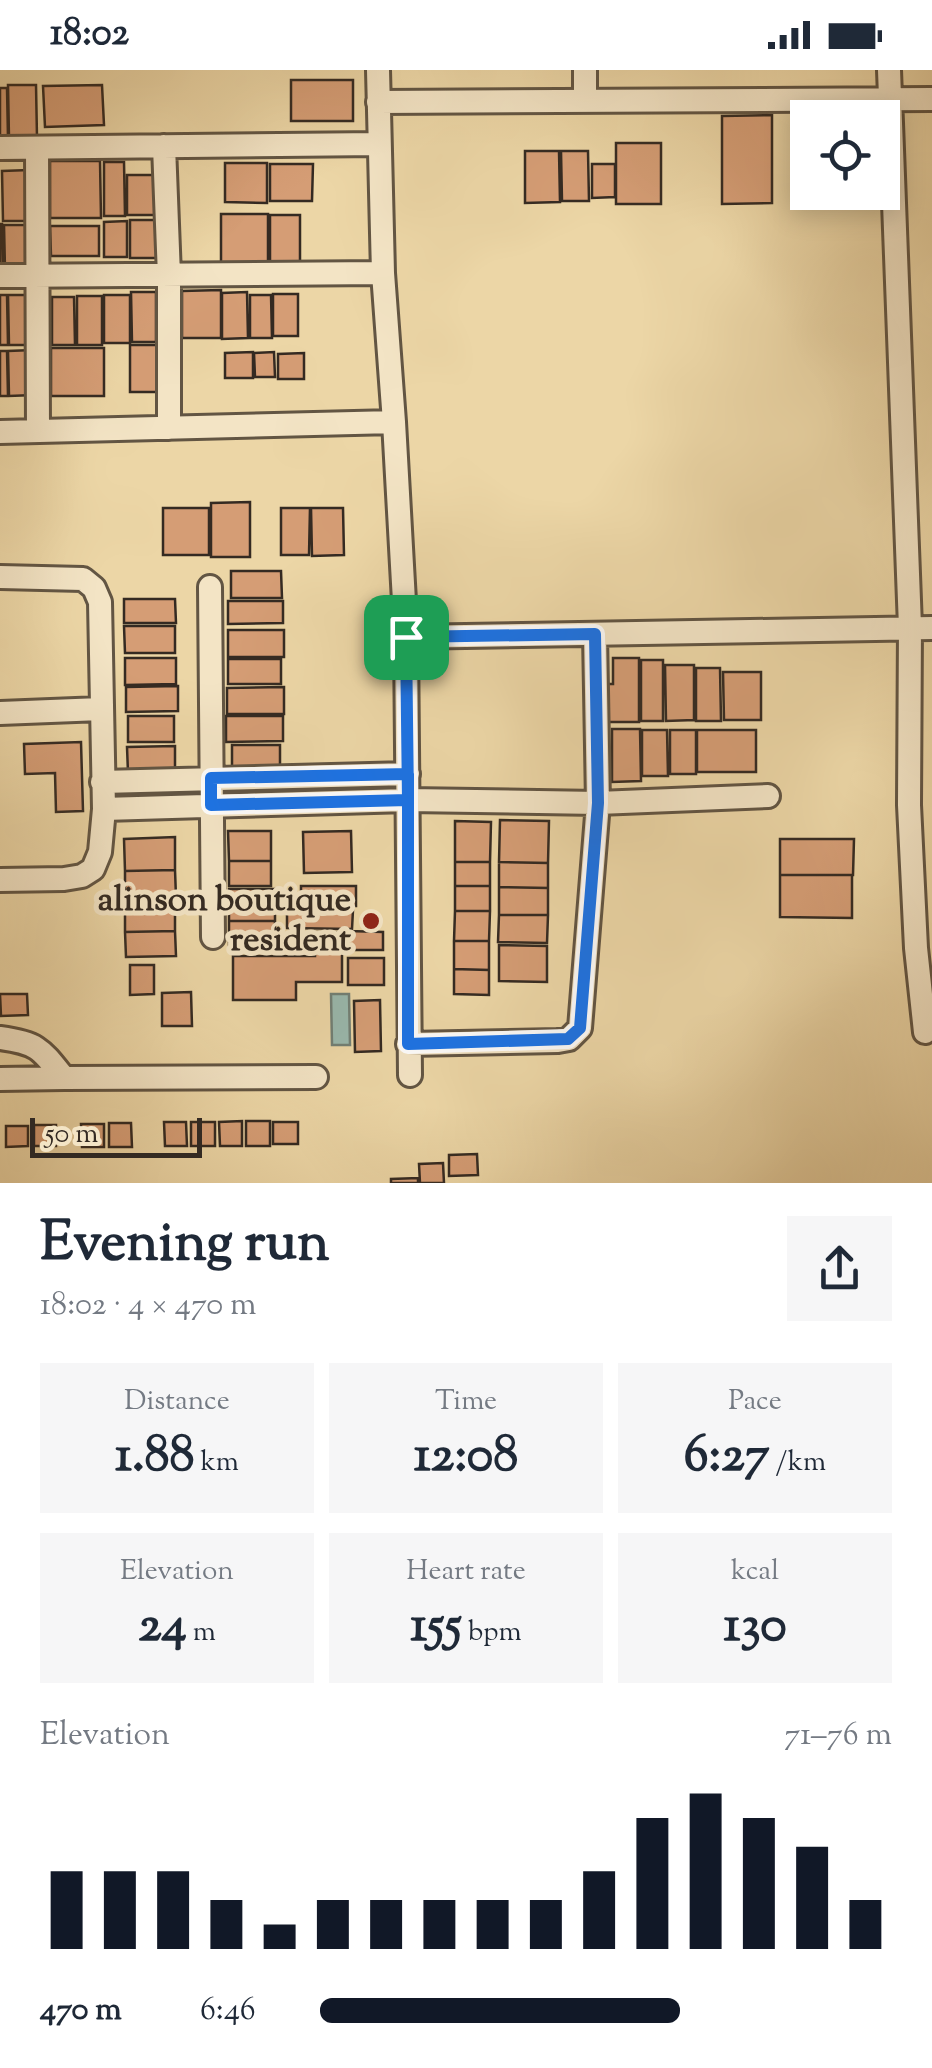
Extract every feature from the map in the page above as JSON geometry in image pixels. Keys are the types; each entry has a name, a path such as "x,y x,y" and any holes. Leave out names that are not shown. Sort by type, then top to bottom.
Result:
{"street":[{"path":"378,70 383,273 406,637 410,1075"},
{"path":"585,70 586,101"},
{"path":"888,70 921,628 909,805 916,948 926,1032"},
{"path":"378,102 932,99"},
{"path":"0,148 379,144"},
{"path":"164,146 169,428"},
{"path":"37,148 38,431"},
{"path":"0,276 383,273"},
{"path":"0,432 394,422"},
{"path":"0,577 83,578 94,588 100,602 104,809 100,852 93,869 82,876 64,879 0,880"},
{"path":"210,587 212,937"},
{"path":"406,637 921,628"},
{"path":"408,1044 558,1041 575,1035 580,1028 598,803 595,634"},
{"path":"0,713 101,709"},
{"path":"102,782 408,774"},
{"path":"104,809 408,800 598,803 768,796"},
{"path":"0,1038 24,1041 41,1050 64,1078"},
{"path":"0,1080 316,1077"}],"water":[{"path":"331,994 349,994 350,1045 332,1045"}],"building":[{"path":"291,80 353,80 353,121 291,121"},
{"path":"8,85 36,85 37,138 9,138"},
{"path":"102,85 104,125 45,127 43,86"},
{"path":"0,88 7,88 8,139 0,139"},
{"path":"772,115 772,203 722,204 722,116"},
{"path":"616,143 661,143 661,204 616,204"},
{"path":"525,151 559,151 560,202 525,203"},
{"path":"561,151 588,151 589,201 562,201"},
{"path":"50,161 100,161 101,218 50,218"},
{"path":"104,162 124,162 125,216 104,216"},
{"path":"225,163 267,163 267,203 225,202"},
{"path":"270,164 313,164 312,201 270,201"},
{"path":"592,164 615,164 615,197 592,198"},
{"path":"29,170 29,221 3,221 2,171"},
{"path":"127,175 155,175 156,215 127,215"},
{"path":"221,214 268,214 268,264 221,264"},
{"path":"270,215 300,215 300,264 270,264"},
{"path":"130,220 157,220 158,258 130,258"},
{"path":"127,221 127,257 104,257 104,222"},
{"path":"2,224 3,271 0,271"},
{"path":"4,225 32,225 32,269 5,269"},
{"path":"50,226 99,226 99,256 51,256"},
{"path":"221,290 221,338 182,338 182,291"},
{"path":"131,292 156,292 156,342 132,342"},
{"path":"247,292 248,338 222,339 222,293"},
{"path":"273,294 298,294 298,336 273,336"},
{"path":"0,295 7,295 8,345 0,345"},
{"path":"8,295 30,295 30,345 9,345"},
{"path":"104,295 130,295 130,343 104,343"},
{"path":"250,295 271,295 272,338 250,338"},
{"path":"77,296 102,296 102,345 77,345"},
{"path":"52,297 74,297 75,345 52,345"},
{"path":"130,345 157,345 157,392 130,392"},
{"path":"51,348 104,348 104,396 51,396"},
{"path":"33,350 34,395 9,396 8,351"},
{"path":"0,351 7,351 8,396 0,396"},
{"path":"253,352 253,378 225,378 225,353"},
{"path":"274,352 275,377 255,377 254,353"},
{"path":"304,353 304,379 278,379 278,354"},
{"path":"250,502 250,557 211,557 211,503"},
{"path":"163,508 209,508 209,555 163,555"},
{"path":"281,508 310,508 309,555 281,555"},
{"path":"311,508 343,508 344,555 312,556"},
{"path":"231,571 281,571 282,598 231,598"},
{"path":"124,599 175,599 176,623 124,623"},
{"path":"228,601 283,601 283,623 228,624"},
{"path":"124,626 175,626 175,653 125,653"},
{"path":"228,630 284,630 284,657 228,657"},
{"path":"125,658 176,658 176,684 125,685"},
{"path":"613,658 639,658 639,722 604,722 604,684 613,684"},
{"path":"228,659 281,659 281,684 228,684"},
{"path":"641,660 663,660 663,721 641,721"},
{"path":"665,665 694,665 694,720 666,721"},
{"path":"696,668 720,668 721,721 696,721"},
{"path":"723,672 761,672 761,720 724,720"},
{"path":"178,686 178,711 126,712 126,687"},
{"path":"284,687 284,714 227,714 227,688"},
{"path":"128,716 174,716 174,742 128,742"},
{"path":"226,716 283,716 283,741 226,742"},
{"path":"612,729 640,729 641,781 612,782"},
{"path":"642,730 667,730 668,776 642,776"},
{"path":"670,730 696,730 696,774 670,774"},
{"path":"697,730 756,730 756,772 697,772"},
{"path":"81,742 83,811 56,812 55,773 25,774 24,744"},
{"path":"232,745 280,745 280,771 232,771"},
{"path":"175,746 175,772 128,773 127,747"},
{"path":"500,820 549,821 548,863 499,862"},
{"path":"455,821 491,822 490,862 455,862"},
{"path":"228,831 271,831 271,861 229,861"},
{"path":"351,831 352,872 304,873 303,832"},
{"path":"175,837 175,870 125,871 124,839"},
{"path":"780,839 854,839 853,875 780,875"},
{"path":"229,861 271,861 271,886 229,886"},
{"path":"455,862 490,862 490,886 455,886"},
{"path":"499,862 548,863 548,888 499,887"},
{"path":"175,870 176,897 125,898 125,871"},
{"path":"780,875 852,875 852,918 780,917"},
{"path":"301,886 356,886 356,906 301,907"},
{"path":"455,886 490,886 490,911 455,911"},
{"path":"499,887 548,888 548,915 499,915"},
{"path":"229,889 275,889 275,921 229,921"},
{"path":"175,906 175,931 125,932 125,907"},
{"path":"287,910 353,910 352,929 287,928"},
{"path":"455,911 490,911 489,941 454,941"},
{"path":"499,915 548,915 547,943 498,942"},
{"path":"229,921 275,921 275,946 229,947"},
{"path":"175,931 176,956 126,957 125,932"},
{"path":"348,931 383,932 383,950 348,950"},
{"path":"315,932 342,932 342,982 296,982 296,1000 233,1000 233,956 315,956"},
{"path":"454,941 489,941 489,970 454,969"},
{"path":"499,945 547,946 547,982 499,981"},
{"path":"348,958 384,958 384,985 348,985"},
{"path":"130,965 154,965 154,994 130,995"},
{"path":"454,969 489,970 489,995 454,994"},
{"path":"191,992 192,1026 162,1026 162,993"},
{"path":"0,994 27,994 28,1015 1,1016"},
{"path":"380,1000 381,1051 355,1052 354,1001"},
{"path":"242,1121 242,1146 220,1146 219,1122"},
{"path":"246,1121 270,1121 270,1146 246,1146"},
{"path":"164,1122 186,1122 187,1146 165,1146"},
{"path":"191,1122 215,1122 215,1146 191,1146"},
{"path":"273,1122 298,1122 298,1144 273,1144"},
{"path":"109,1123 131,1123 132,1147 109,1147"},
{"path":"81,1124 104,1124 104,1147 82,1147"},
{"path":"34,1125 56,1125 56,1146 34,1146"},
{"path":"6,1126 28,1126 28,1146 6,1147"},
{"path":"477,1154 478,1175 449,1176 449,1155"},
{"path":"443,1163 444,1183 420,1183 419,1164"},
{"path":"418,1178 418,1183 391,1183 391,1179"}],"place":[{"name":"alinson boutique resident","path":"371,921"}],"route":[{"path":"406,637 408,774 408,800 211,805 211,778 408,774 408,800 408,1044 568,1039 580,1028 598,803 595,634 406,637"}]}
